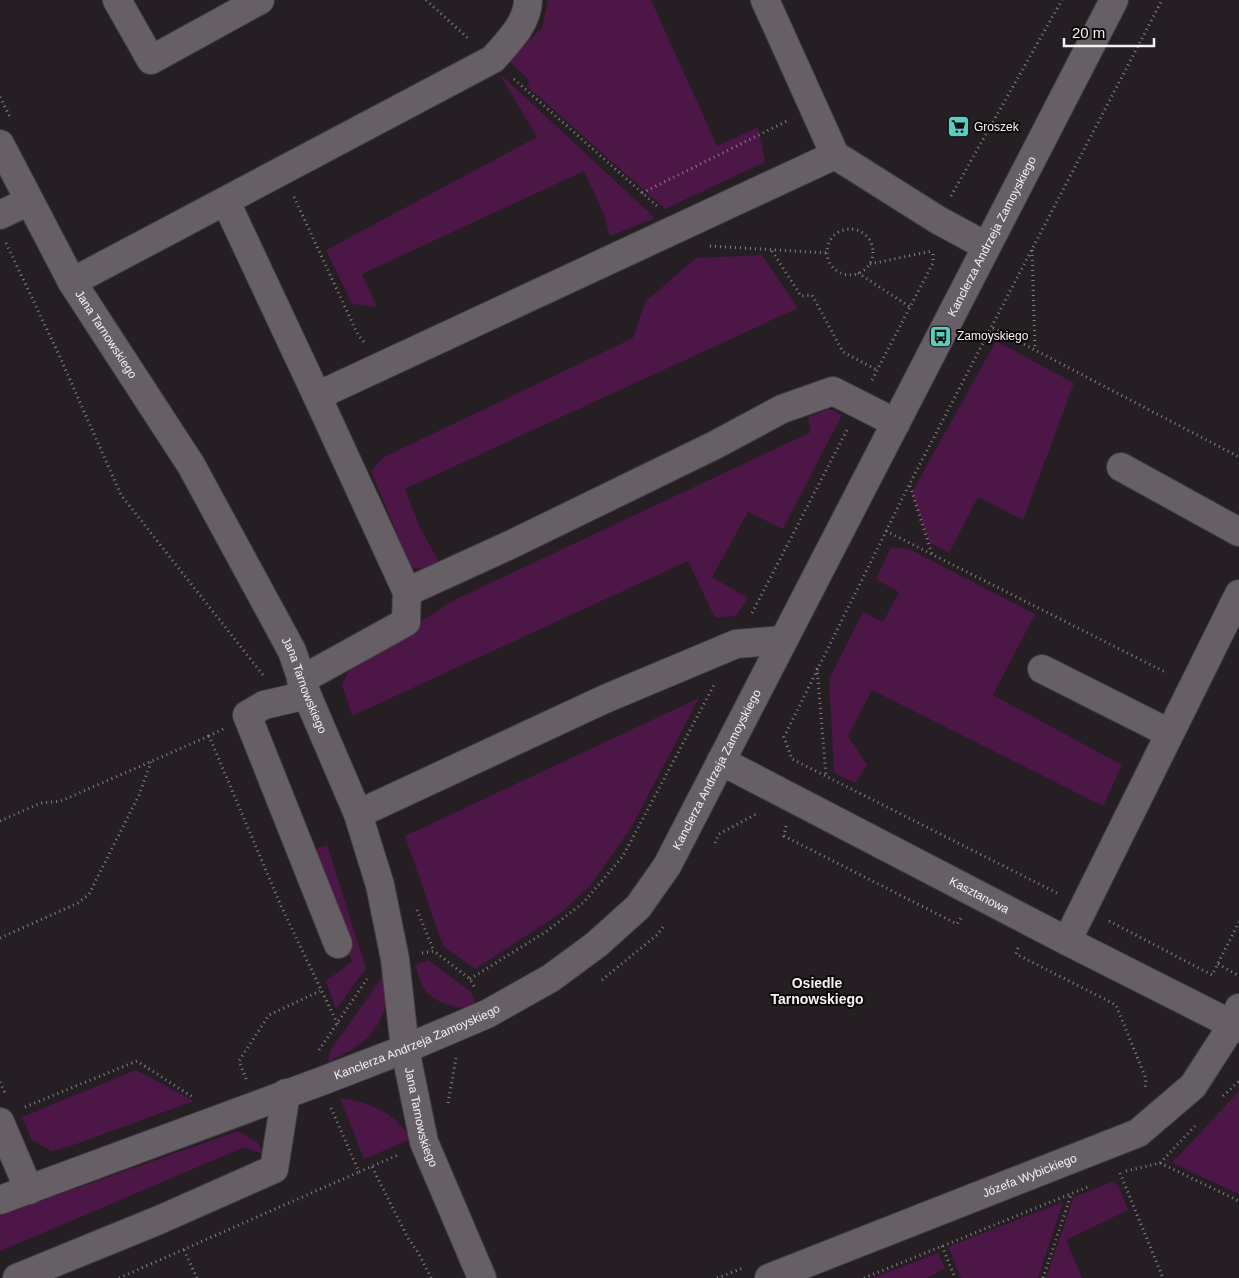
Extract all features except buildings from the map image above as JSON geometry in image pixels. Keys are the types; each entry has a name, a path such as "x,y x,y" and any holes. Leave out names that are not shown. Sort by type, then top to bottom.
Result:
{"street":[{"path":"117,0 151,60 260,0"},
{"path":"72,282 493,60 511,40 528,10 528,0"},
{"path":"765,0 835,155 938,220 986,246"},
{"name":"Kanclerza Andrzeja Zamoyskiego","path":"0,1200 405,1049 487,1014 551,978 597,944 638,907 667,866 1114,0"},
{"name":"Jana Tarnowskiego","path":"0,144 72,282 190,465 292,651 298,692 358,814 380,885 395,959 405,1049 424,1142 482,1278"},
{"path":"317,396 835,155"},
{"path":"2,227 29,201"},
{"path":"226,202 406,592 406,622 298,692 264,705 247,715 338,944"},
{"path":"406,592 512,544 688,458 782,408 833,391 896,423"},
{"path":"1121,467 1239,532"},
{"path":"1067,941 1239,594"},
{"path":"358,814 605,699 736,644 783,640"},
{"path":"1042,669 1169,733"},
{"name":"Kasztanowa","path":"721,761 1067,941 1237,1020"},
{"name":"Józefa Wybickiego","path":"757,1273 1138,1133 1193,1086 1237,1020"},
{"path":"17,1278 159,1220 274,1169 286,1093"},
{"path":"11,1115 28,1190"}],"path":[{"path":"426,0 642,193 669,216 684,225 695,245 827,253"},
{"path":"933,263 938,220 1062,0"},
{"path":"1162,0 886,531 784,737 792,759 1084,906 1212,976 1239,922"},
{"path":"642,193 788,121"},
{"path":"282,172 358,335 368,346"},
{"path":"2,227 121,495 298,692"},
{"path":"869,264 872,249 865,235 859,231 851,229 837,234 828,246 828,260 838,271 844,274 858,273 869,264 934,250"},
{"path":"1032,249 1035,350"},
{"path":"771,251 801,296 812,295 843,352 877,370"},
{"path":"858,273 910,307"},
{"path":"993,328 1239,457"},
{"path":"910,485 933,555"},
{"path":"886,531 1194,687"},
{"path":"817,667 826,776"},
{"path":"0,822 41,803 62,801 209,736 247,715"},
{"path":"209,736 320,991 338,1025"},
{"path":"0,938 78,903 89,894 139,795 151,762"},
{"path":"787,823 784,836 957,924 964,912"},
{"path":"1021,940 1016,954 1116,1005 1146,1080 1145,1095"},
{"path":"1218,964 1239,976"},
{"path":"246,1080 239,1061 269,1015 320,991"},
{"path":"11,1115 137,1061 198,1100"},
{"path":"1160,1163 1239,1201"},
{"path":"372,1167 408,1238 419,1254 431,1278"},
{"path":"119,1278 358,1172"},
{"path":"1120,1173 1163,1278"},
{"path":"1043,1278 1071,1194"},
{"path":"942,1246 955,1278"},
{"path":"184,1250 197,1278"},
{"path":"718,1278 757,1273"}],"shaded area":[{"path":"548,0 651,0 717,146 758,127 765,162 665,209 527,86 529,80 509,61 542,28"},
{"path":"499,73 655,218 610,236 603,212 584,171 362,274 377,307 352,304 326,250 537,137"},
{"path":"762,255 798,308 405,489 419,526 439,562 431,570 411,567 371,471 384,457 633,338 645,302 696,258"},
{"path":"996,341 1074,383 1023,520 978,497 949,553 930,543 912,492"},
{"path":"829,409 842,415 783,529 748,512 712,577 748,598 736,616 715,618 688,561 352,716 342,685 349,669 452,601 811,432 808,417"},
{"path":"891,547 909,549 1035,614 993,695 1122,765 1103,806 872,690 848,736 867,765 855,783 834,773 829,679 863,612 883,622 899,592 876,579"},
{"path":"699,698 632,826 591,885 561,913 475,969 443,946 405,836"},
{"path":"327,845 366,968 336,1009 326,981 352,962 309,851"},
{"path":"428,960 471,992 476,1006 456,1007 442,1003 430,995 422,985 415,965"},
{"path":"385,973 386,1004 375,1029 355,1048 328,1062 330,1051"},
{"path":"136,1070 194,1101 68,1147 51,1151 32,1140 22,1117"},
{"path":"1239,1091 1239,1194 1172,1163"},
{"path":"340,1098 371,1106 389,1115 397,1121 411,1139 364,1159"},
{"path":"238,1131 258,1143 264,1155 245,1147 0,1251 0,1215"},
{"path":"1112,1182 1118,1185 1128,1210 1066,1240 1082,1278 1046,1278 1074,1197"},
{"path":"1063,1202 1038,1278 961,1278 948,1247"},
{"path":"938,1253 945,1268 927,1278 873,1278"}],"place":[{"name":"Groszek","path":"958,127"},
{"name":"Zamoyskiego","path":"941,336"}],"district":[{"name":"Osiedle Tarnowskiego","path":"817,992"}]}
